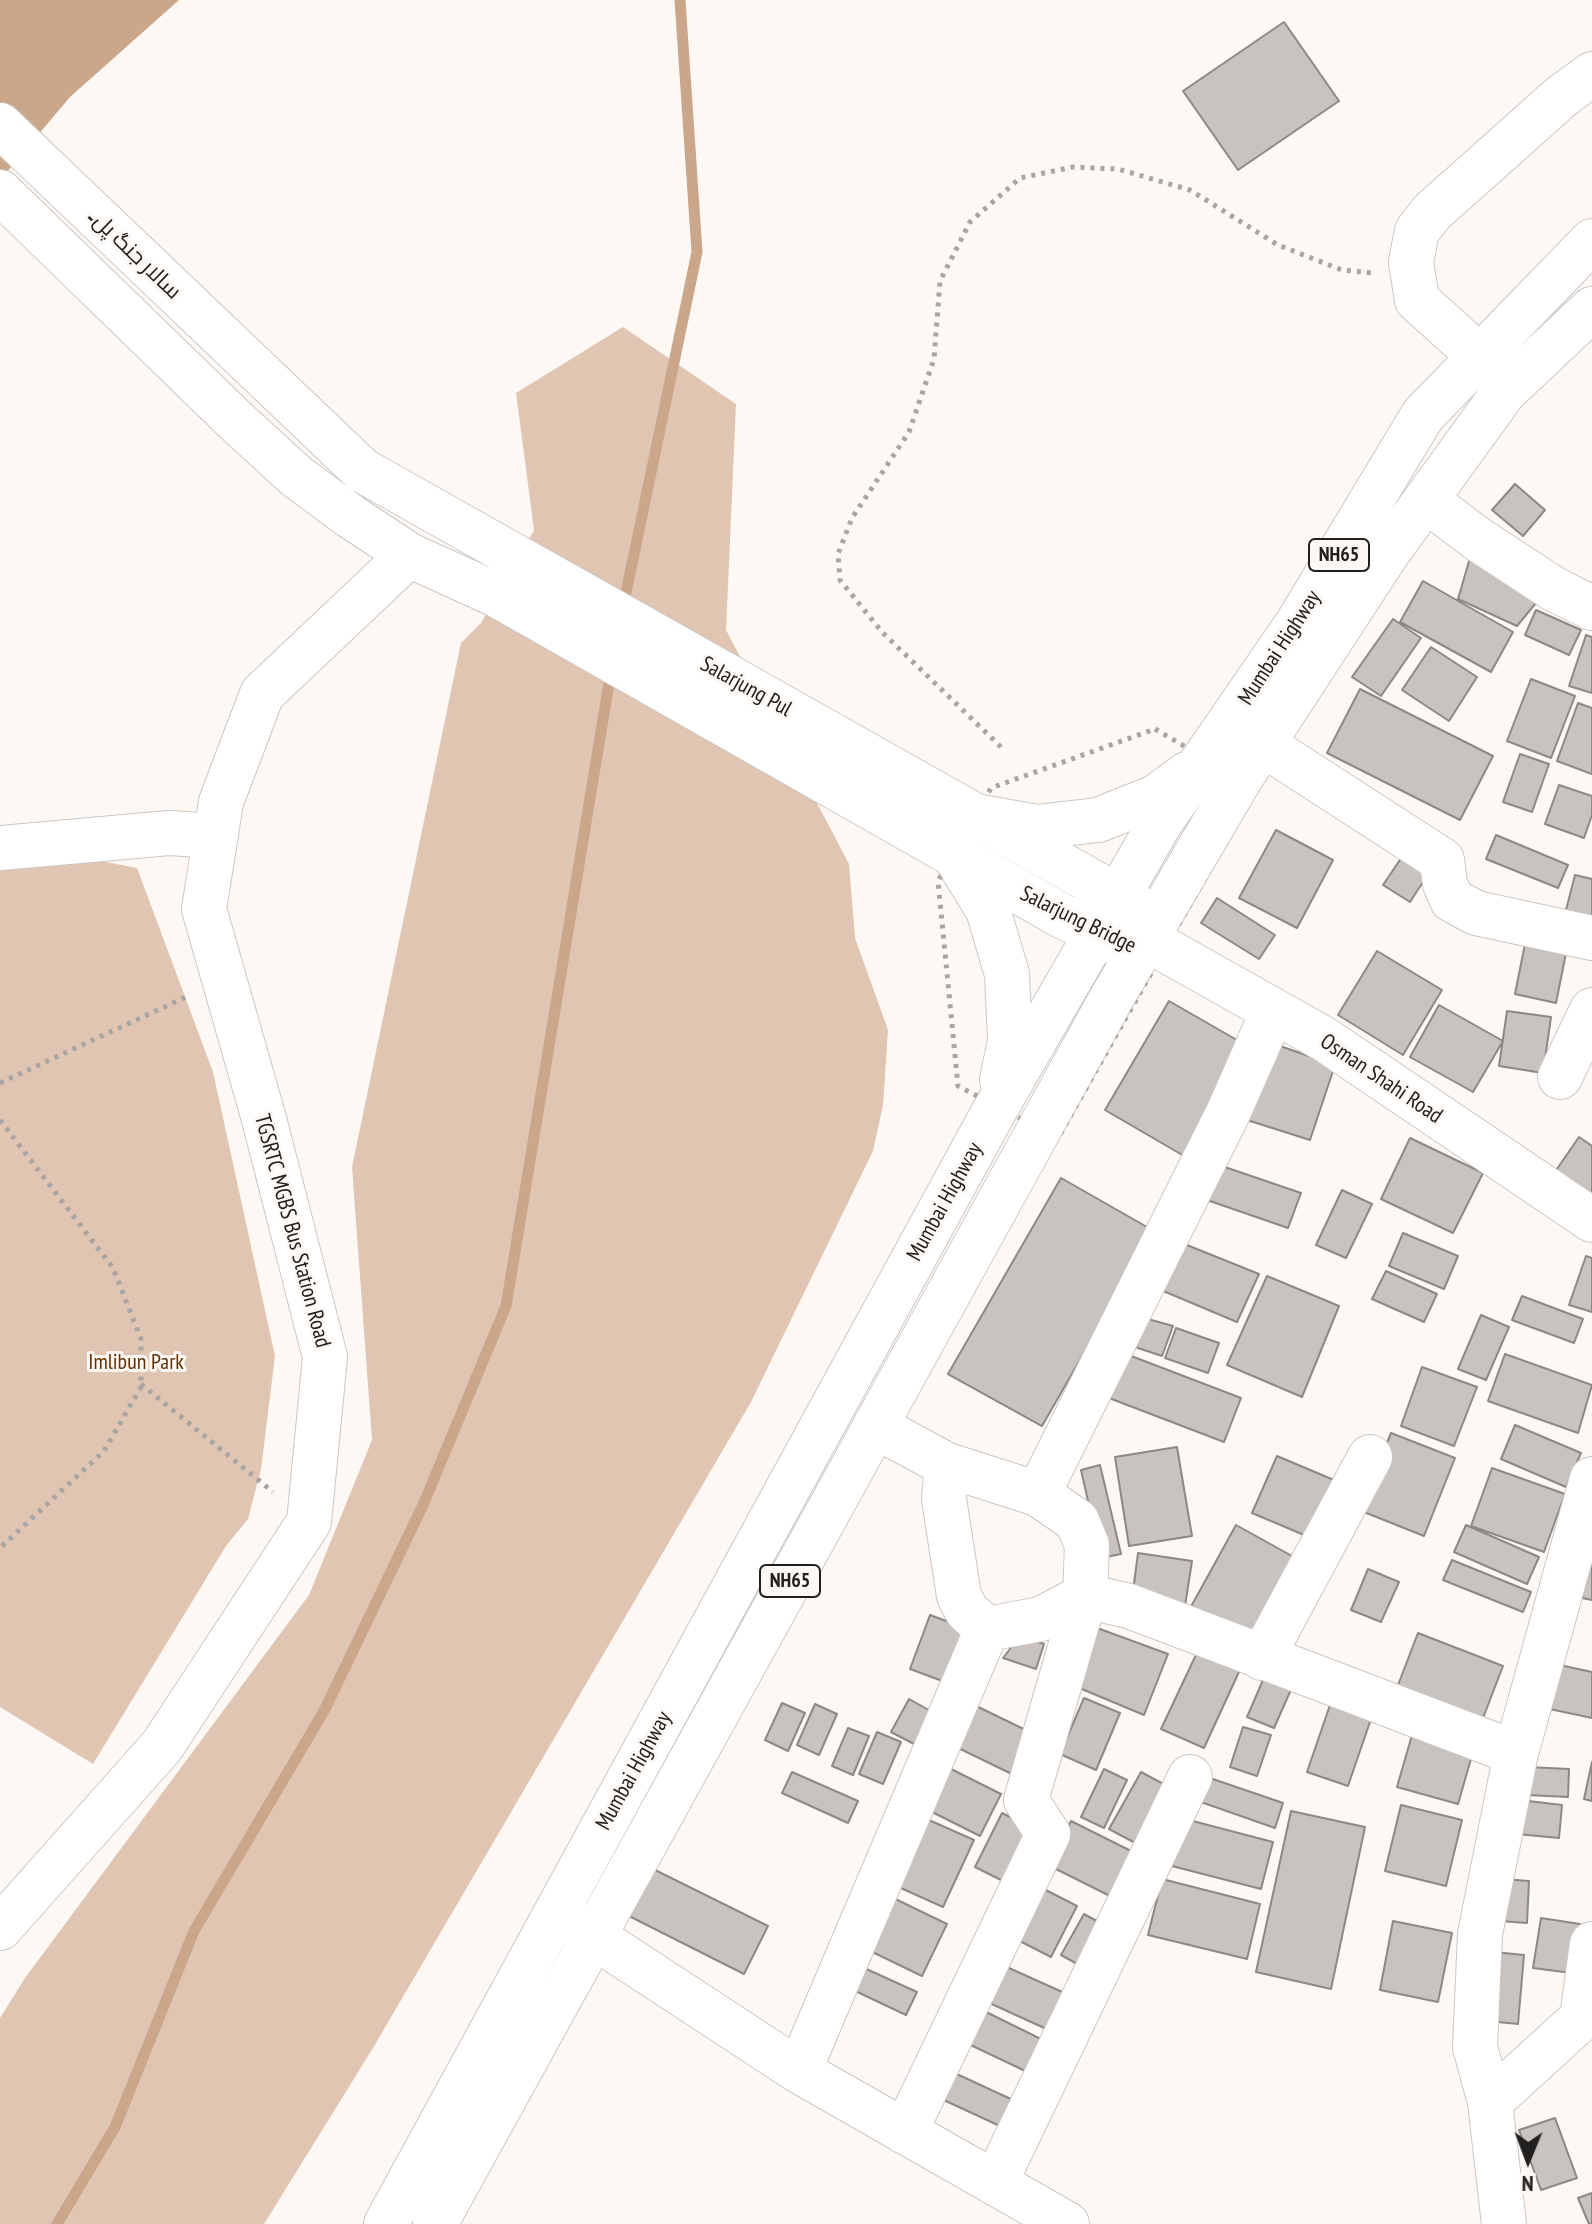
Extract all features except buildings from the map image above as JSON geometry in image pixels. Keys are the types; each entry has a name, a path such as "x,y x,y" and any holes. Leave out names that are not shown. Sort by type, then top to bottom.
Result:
{"main road":[{"path":"1478,355 1417,300 1411,262 1417,231 1432,212 1562,96 1592,74"},
{"name":"سالار جنگ پل۔","path":"0,125 362,470 508,577"},
{"path":"0,192 296,476 409,555 508,577"},
{"name":"Mumbai Highway","path":"386,2224 997,1106 1160,823 1297,624 1423,415 1592,241"},
{"name":"Mumbai Highway","path":"435,2224 875,1426 1153,940 1240,779 1388,552 1504,392 1592,309"},
{"path":"1426,500 1479,540 1554,589 1592,608"},
{"name":"TGSRTC MGBS Bus Station Road","path":"0,1928 162,1746 309,1522 325,1357 204,909 221,802 262,694 409,555"},
{"name":"Salarjung Pul","path":"508,577 975,816"},
{"name":"Salarjung Pul","path":"508,577 953,853"},
{"path":"1264,745 1442,860 1445,884 1452,900 1476,913 1592,938"},
{"path":"975,816 1036,827 1098,820 1156,797 1206,759"},
{"name":"Salarjung Bridge","path":"975,816 1118,896 1153,940"},
{"path":"0,848 169,833 216,836"},
{"path":"953,853 988,910 1007,974 1010,1041 997,1106"},
{"name":"Salarjung Bridge","path":"953,853 1095,933 1153,940"},
{"name":"Osman Shahi Road","path":"1153,940 1324,1039 1592,1220"},
{"path":"1560,1077 1592,1010"},
{"path":"1038,1494 1229,1111 1273,1011"},
{"path":"875,1426 947,1465 1038,1494 1077,1521 1087,1545 1085,1596 1026,1800 1048,1834 905,2132"},
{"path":"1262,1658 1370,1457"},
{"path":"947,1465 944,1499 959,1596 967,1611 987,1629"},
{"path":"1504,2224 1490,2102 1475,2047 1480,1934 1516,1753 1592,1479"},
{"path":"987,1629 1041,1619 1085,1596 1129,1606 1516,1753"},
{"path":"799,2071 987,1629"},
{"path":"1003,2201 1190,1777"},
{"path":"556,1913 799,2071 905,2132 1003,2201 1067,2224"},
{"path":"1490,2102 1587,2016 1592,1944"}],"path":[{"path":"1001,747 882,632 840,580 838,554 852,518 909,432 934,359 940,281 970,222 1020,178 1073,167 1118,169 1190,190 1278,245 1342,270 1413,277"},
{"path":"0,1083 185,998 222,975"},
{"path":"0,1120 113,1268 141,1339 141,1383 104,1451 0,1548"},
{"path":"141,1383 309,1522"}],"green space":[{"path":"623,327 736,404 726,630 849,864 855,938 888,1030 883,1105 873,1151 751,1402 373,2048 264,2224 0,2224 0,2018 25,1978 309,1595 372,1440 352,1167 461,643 481,623 534,530 516,393"},
{"name":"Imlibun Park","path":"39,849 137,868 213,1072 275,1356 261,1469 248,1519 226,1546 93,1764 0,1707 0,853"}],"shaded area":[{"path":"0,0 179,0 70,97 0,180"}],"waterway":[{"path":"623,607 697,252 680,0"},
{"path":"57,2224 115,2127 194,1931 324,1711 423,1505 506,1306 611,671"}]}
